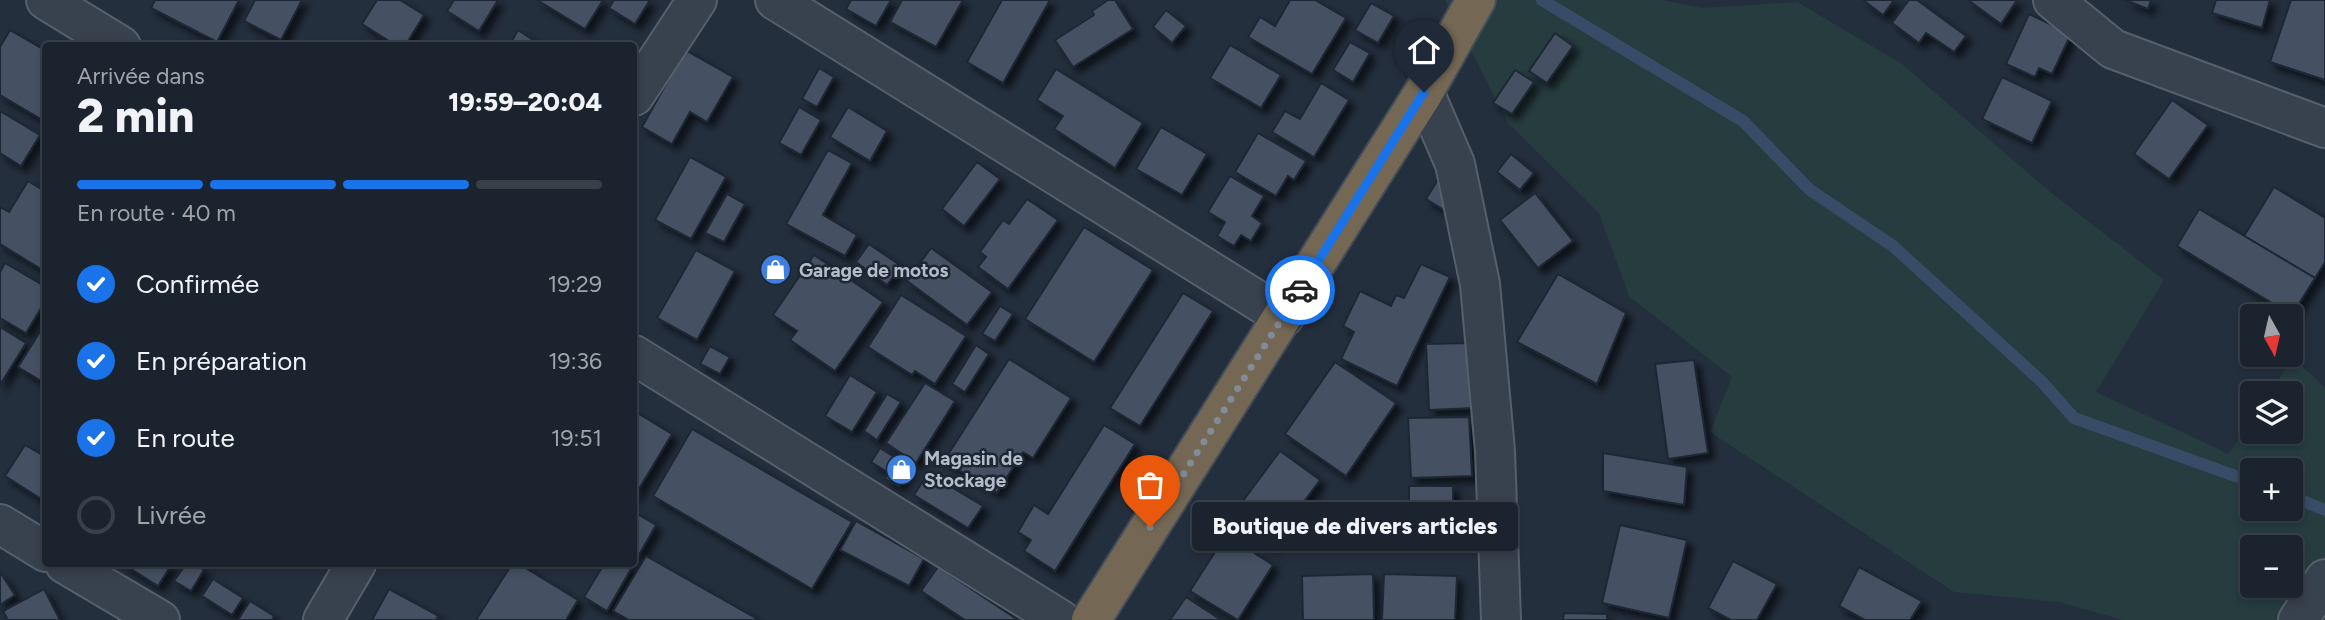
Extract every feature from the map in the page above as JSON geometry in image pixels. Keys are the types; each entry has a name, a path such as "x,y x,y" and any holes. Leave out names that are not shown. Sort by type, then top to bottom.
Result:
{"highway":[{"path":"1091,620 1424,92 1473,4"}],"street":[{"path":"46,0 114,42"},
{"path":"637,91 697,0"},
{"path":"775,0 1284,317"},
{"path":"2053,0 2113,49 2325,128"},
{"path":"1424,92 1455,164 1480,284 1495,451 1501,620"},
{"path":"637,357 1061,620"},
{"path":"0,524 42,550"},
{"path":"70,567 153,618"},
{"path":"323,620 354,567"},
{"path":"2298,620 2325,579"}],"green space":[{"path":"1445,0 1662,0 1702,8 1797,2 1902,64 2044,187 2164,280 2096,392 2229,454 2240,437 2240,444 2303,444 2303,381 2277,381 2286,368 2303,367 2325,388 2325,620 2123,620 2059,602 1954,592 1710,432 1732,377 1629,296 1599,213 1508,123"}],"building":[{"path":"155,0 239,0 217,42 151,8"},
{"path":"255,0 302,0 281,40 244,21"},
{"path":"377,0 400,0 424,15 407,42 391,42 362,24"},
{"path":"454,0 498,0 479,31 447,11"},
{"path":"537,0 603,0 585,29"},
{"path":"614,0 650,0 635,24 609,8"},
{"path":"851,0 891,0 876,26 846,9"},
{"path":"902,0 963,0 936,47 890,22"},
{"path":"1002,0 1050,0 1003,83 967,62"},
{"path":"1108,0 1115,0 1133,29 1073,67 1055,40 1094,15 1092,11"},
{"path":"1290,0 1315,0 1346,18 1312,74 1248,37 1260,17 1275,26"},
{"path":"1863,0 1894,0 1883,15"},
{"path":"1909,0 1917,0 1966,36 1954,52 1926,33 1919,43 1892,23"},
{"path":"1968,0 2017,0 2001,24"},
{"path":"2125,0 2151,0 2148,9"},
{"path":"2216,0 2270,0 2262,28 2212,13"},
{"path":"2291,0 2325,0 2325,80 2270,62"},
{"path":"1371,3 1394,16 1378,43 1355,30"},
{"path":"1166,10 1186,26 1172,43 1153,27"},
{"path":"2029,14 2071,34 2052,74 2039,68 2035,77 2006,64"},
{"path":"10,30 42,49 42,120 0,95 0,47"},
{"path":"518,30 536,42 511,42"},
{"path":"1555,33 1573,46 1547,83 1529,71"},
{"path":"1350,42 1370,53 1353,82 1333,70"},
{"path":"1230,45 1281,75 1261,108 1210,78"},
{"path":"685,50 733,77 707,122 690,112 672,144 642,127"},
{"path":"819,68 834,77 817,107 802,99"},
{"path":"1056,69 1143,123 1115,168 1054,129 1063,116 1037,100"},
{"path":"1515,70 1534,82 1512,114 1493,103"},
{"path":"2002,77 2052,101 2032,143 1982,119"},
{"path":"1321,83 1349,100 1314,157 1272,132 1285,111 1300,119"},
{"path":"2172,100 2208,125 2169,179 2134,154"},
{"path":"799,107 821,120 801,155 779,143"},
{"path":"848,107 887,131 870,161 830,137"},
{"path":"0,111 40,135 21,166 0,153"},
{"path":"1161,127 1207,154 1182,195 1136,169"},
{"path":"1258,133 1306,161 1294,180 1288,176 1276,196 1235,172"},
{"path":"828,150 852,163 823,215 857,235 845,256 786,224"},
{"path":"1511,154 1534,173 1520,190 1497,172"},
{"path":"690,157 726,177 691,239 655,220"},
{"path":"977,162 1000,179 964,226 942,209"},
{"path":"1230,176 1264,196 1252,216 1262,223 1251,241 1241,235 1234,246 1217,236 1225,222 1208,212"},
{"path":"28,181 42,190 42,270 0,244 0,207 9,212"},
{"path":"1437,181 1455,191 1444,210 1426,199"},
{"path":"2274,187 2325,218 2325,262 2315,278 2244,236"},
{"path":"1535,193 1573,241 1538,268 1500,220"},
{"path":"727,194 745,204 724,242 705,233"},
{"path":"1027,199 1058,220 1008,289 978,267 986,257 980,252 1003,220 1009,224"},
{"path":"2199,209 2315,278 2299,304 2274,304 2177,246"},
{"path":"1084,227 1153,270 1094,362 1025,319"},
{"path":"869,244 901,266 887,285 856,262"},
{"path":"931,248 992,292 967,325 907,281"},
{"path":"696,250 735,271 697,340 657,318"},
{"path":"814,255 883,302 835,371 790,340 797,331 773,315"},
{"path":"5,263 42,285 42,307 26,333 0,318 0,272"},
{"path":"1421,264 1450,277 1397,386 1341,359 1354,332 1343,326 1360,291 1391,306 1396,295 1404,298"},
{"path":"1558,274 1626,313 1597,384 1517,342"},
{"path":"1183,293 1213,311 1140,426 1110,408"},
{"path":"901,295 966,336 935,384 915,371 912,375 868,347"},
{"path":"1000,306 1013,314 995,341 982,334"},
{"path":"0,327 26,343 0,385"},
{"path":"42,328 42,381 18,367"},
{"path":"1471,343 1474,408 1429,410 1426,344"},
{"path":"976,345 989,354 965,392 952,384"},
{"path":"710,346 730,357 720,374 700,364"},
{"path":"1009,359 1071,398 1033,458 1023,452 997,493 944,461"},
{"path":"1694,360 1708,453 1668,459 1655,364"},
{"path":"1335,362 1396,403 1346,476 1285,434"},
{"path":"850,375 877,392 852,432 825,416"},
{"path":"925,383 955,401 916,463 886,443"},
{"path":"887,394 901,402 877,440 864,431"},
{"path":"637,413 672,434 637,492"},
{"path":"1469,417 1472,476 1411,478 1408,418"},
{"path":"1104,425 1135,444 1055,571 1024,551 1031,540 1018,532 1034,505 1048,514"},
{"path":"692,429 852,522 812,589 653,496"},
{"path":"25,445 42,455 42,499 5,476"},
{"path":"880,448 911,468 899,486 885,479 889,473 871,462"},
{"path":"1280,451 1320,480 1271,546 1231,517"},
{"path":"1603,453 1687,467 1684,505 1603,491"},
{"path":"928,473 983,506 968,528 914,495"},
{"path":"1409,486 1453,486 1453,539 1409,539"},
{"path":"637,514 656,525 637,559"},
{"path":"856,521 924,559 909,586 840,550"},
{"path":"1620,525 1687,540 1669,618 1602,603"},
{"path":"1226,535 1273,565 1238,620 1190,591"},
{"path":"646,556 759,620 629,620 613,611"},
{"path":"1733,561 1777,584 1757,620 1731,620 1708,608"},
{"path":"128,567 170,567 158,586"},
{"path":"184,567 200,567 204,570 191,591 174,581"},
{"path":"510,567 524,567 578,600 566,620 476,620"},
{"path":"602,567 632,567 607,611 584,597"},
{"path":"938,567 1018,620 965,620 921,591"},
{"path":"1859,567 1922,601 1910,620 1865,620 1839,606"},
{"path":"0,572 15,595 0,605"},
{"path":"1373,574 1374,620 1303,620 1302,576"},
{"path":"1384,574 1457,576 1455,620 1382,620"},
{"path":"213,579 243,598 232,615 202,596"},
{"path":"44,589 60,620 8,620 3,611"},
{"path":"389,589 439,616 437,618 441,620 372,620"},
{"path":"1186,597 1221,620 1170,620"},
{"path":"250,601 274,616 272,620 238,620"},
{"path":"1564,613 1607,614 1607,620 1563,620"}],"waterway":[{"path":"1542,0 1743,121 1810,190 1893,246 2042,382 2074,418 2240,478"},
{"path":"2303,501 2325,510"}],"way so far":[{"path":"1150,527 1300,290"}],"place":[{"name":"Garage de motos","path":"776,270"},
{"name":"Magasin de Stockage","path":"901,469"},
{"name":"Boutique de divers articles","path":"1150,527"}],"route":[{"path":"1300,290 1424,92"}]}
